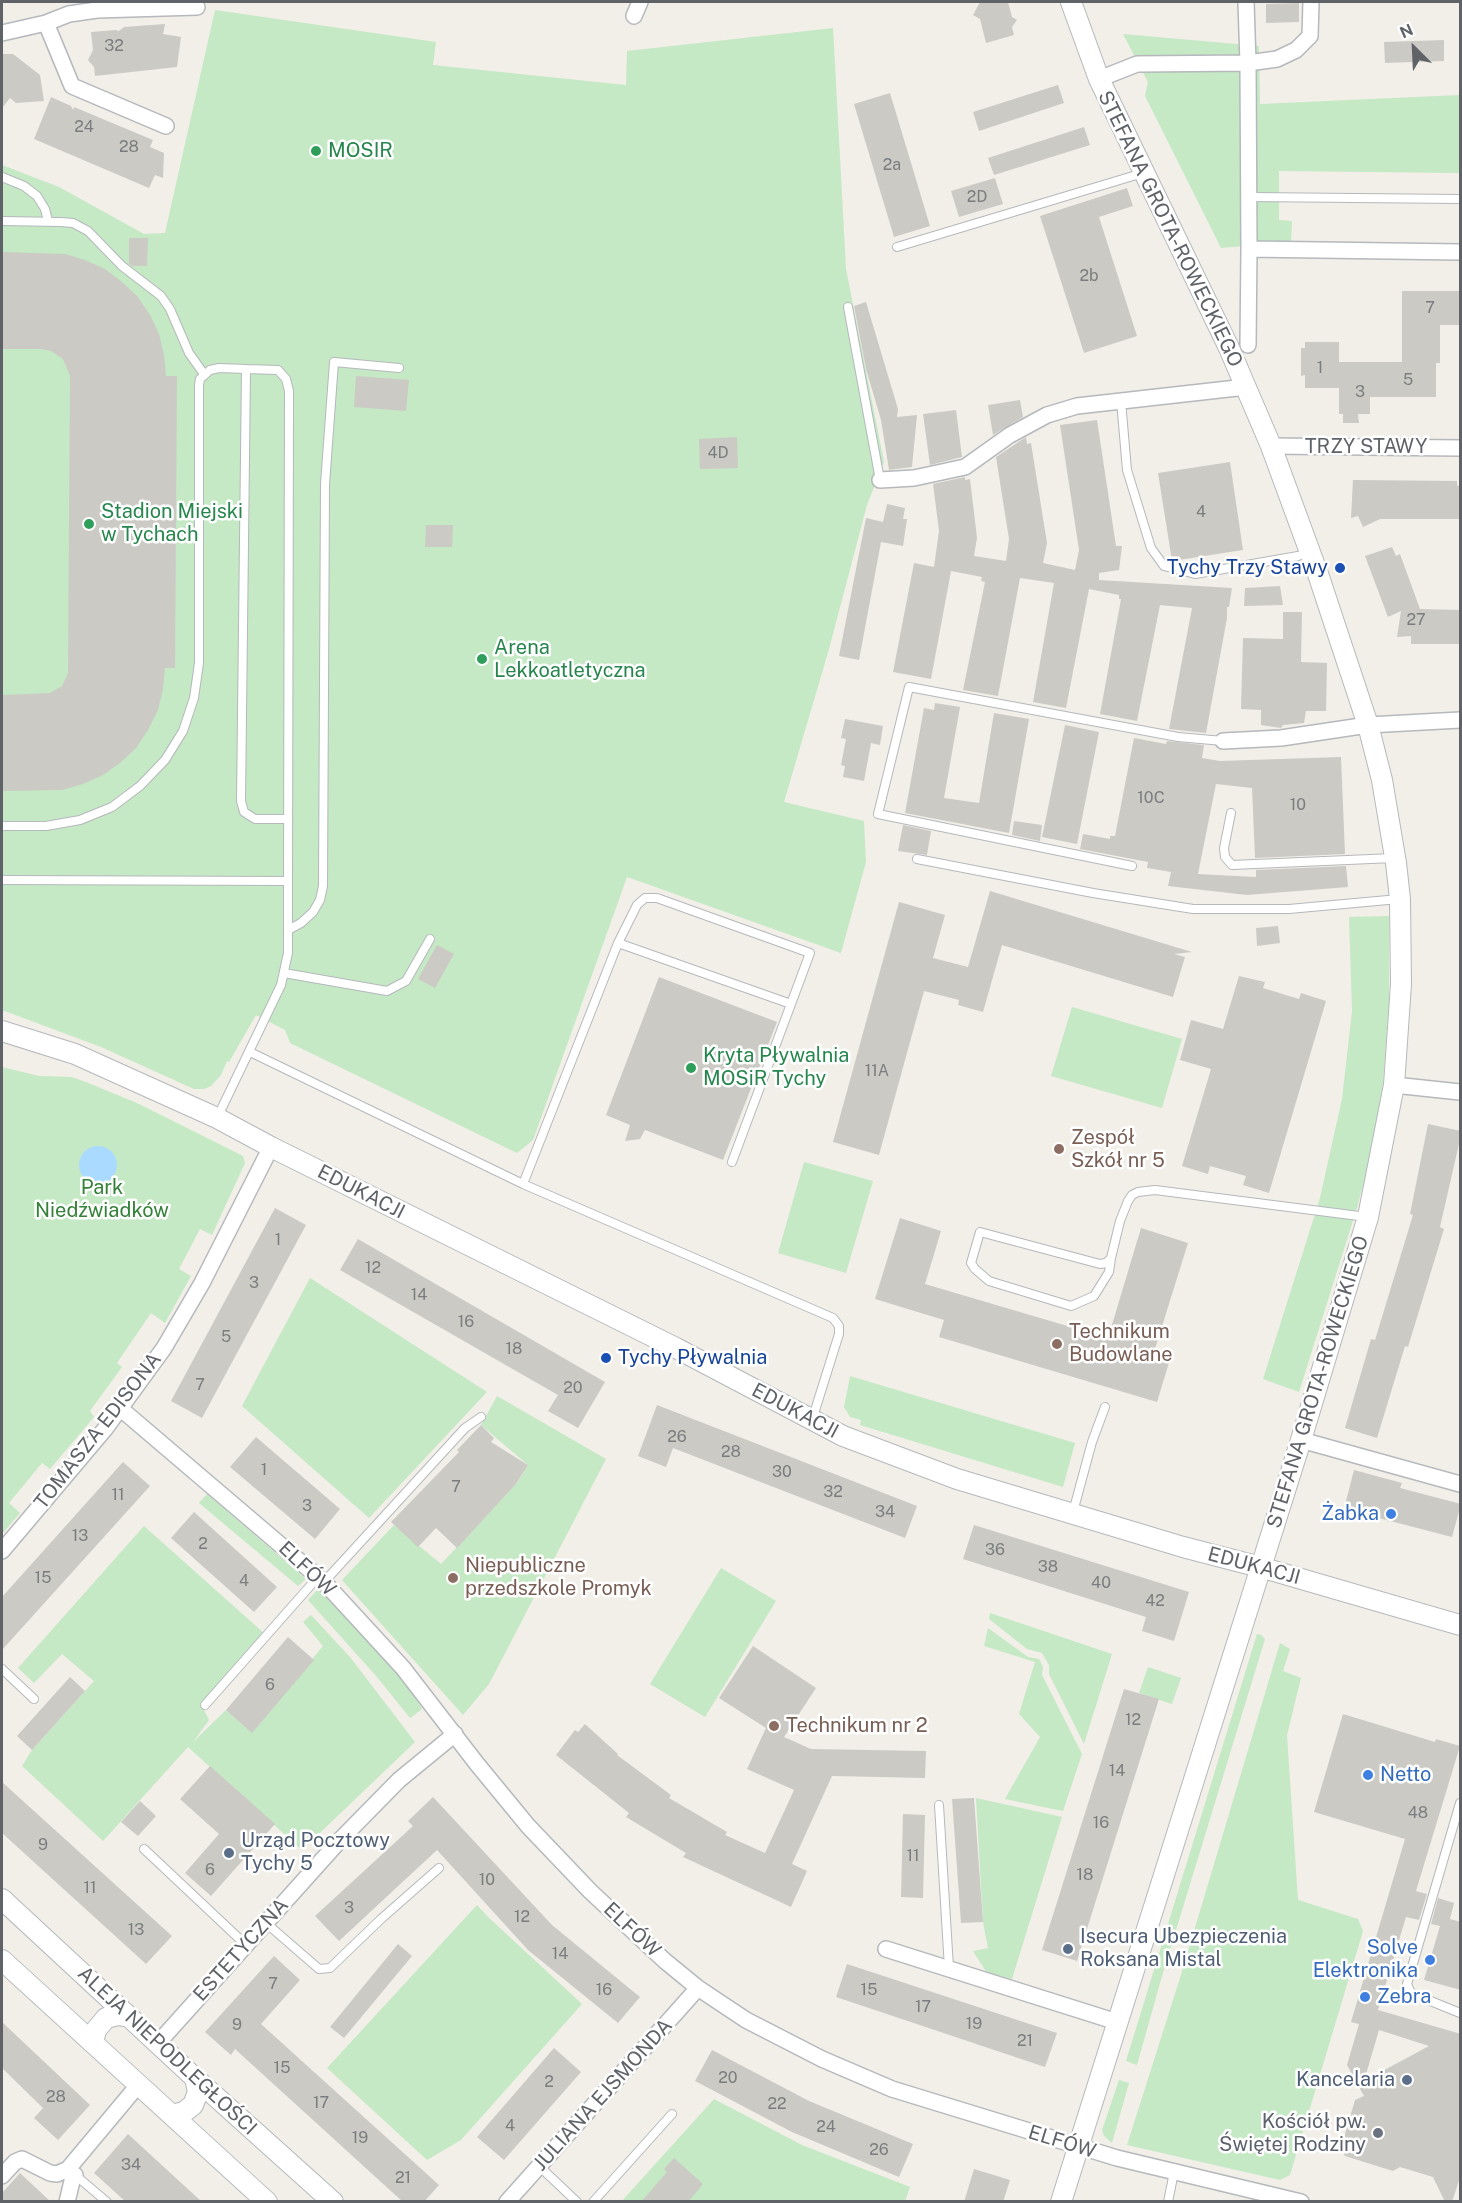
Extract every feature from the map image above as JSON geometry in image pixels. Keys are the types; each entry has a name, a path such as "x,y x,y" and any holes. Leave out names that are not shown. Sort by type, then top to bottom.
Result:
{"street":[{"path":"634,16 639,2"},
{"path":"1071,2 1099,80"},
{"name":"STEFANA GROTA-ROWECKIEGO","path":"1246,2 1249,197 1248,345"},
{"name":"STEFANA GROTA-ROWECKIEGO","path":"1061,2202 1301,1440 1368,1217 1394,1084 1401,984 1400,899 1396,858 1382,780 1368,725 1310,552 1271,446 1246,387 1099,80 1137,64 1248,63 1277,59 1296,50 1310,36 1311,2"},
{"path":"2,33 69,14 97,10 197,8"},
{"path":"46,22 72,86 166,126"},
{"path":"1249,249 1461,252"},
{"name":"STEFANA GROTA-ROWECKIEGO","path":"880,480 914,478 965,467 1010,435 1047,415 1077,406 1246,387"},
{"name":"TRZY STAWY","path":"1271,446 1461,448"},
{"path":"1223,741 1281,738 1368,725 1461,720"},
{"name":"EDUKACJI","path":"2,1031 75,1054 217,1118 676,1348 843,1436 957,1479 1072,1514 1461,1624"},
{"path":"1394,1084 1461,1092"},
{"name":"TOMASZA EDISONA","path":"2,1551 121,1409 164,1348 202,1283 271,1147"},
{"name":"ELFÓW","path":"121,1409 321,1580 403,1668 528,1826 590,1891 665,1961 698,1988 755,2025 822,2059 892,2089 1078,2147 1301,2202"},
{"path":"1301,1440 1461,1484"},
{"name":"ESTETYCZNA","path":"158,2043 341,1839 399,1780 455,1734"},
{"name":"ALEJA NIEPODLEGŁOŚCI","path":"2,1899 333,2202"},
{"path":"886,1949 1117,2022"},
{"path":"2,1960 267,2202"},
{"name":"JULIANA EJSMONDA","path":"507,2202 698,1988"},
{"path":"93,2043 98,2026 106,2018 118,2015 130,2017"},
{"path":"172,2115 184,2112 193,2105 198,2092 195,2078"},
{"path":"67,2202 72,2172 139,2084"},
{"path":"2,2176 15,2162 22,2159 50,2173 72,2172"}],"lane":[{"path":"897,247 1144,173"},
{"path":"2,177 24,186 37,196 45,209 48,221"},
{"path":"1249,197 1461,199"},
{"path":"2,222 73,223 88,231 122,266 161,296 170,309 189,352 204,374"},
{"path":"848,307 880,480"},
{"path":"288,930 301,923 313,912 320,900 323,886 325,484 334,362 399,368"},
{"path":"2,826 46,826 80,820 112,807 140,786 165,760 183,731 195,698 199,663 199,385 204,374 219,368 278,370 286,379 290,391 288,953 281,985 217,1118"},
{"path":"246,369 241,801 244,812 255,819 288,819"},
{"path":"1121,401 1127,470 1150,548 1164,566 1195,574 1310,552"},
{"path":"1132,866 878,814 909,687 1178,737 1223,741"},
{"path":"1231,813 1224,848 1225,857 1232,864 1257,865 1396,858"},
{"path":"917,859 1093,893 1193,909 1289,909 1400,899"},
{"path":"2,880 288,880"},
{"path":"523,1184 618,943 637,905 645,898 657,898 810,953 732,1162"},
{"path":"284,973 387,991 406,981 430,939"},
{"path":"618,943 791,1004"},
{"path":"250,1052 523,1184 833,1318 839,1326 839,1334 812,1420"},
{"path":"1111,1258 1106,1263 1100,1264 980,1232 971,1263 989,1281 1071,1306 1094,1296 1109,1272 1120,1221 1128,1201 1138,1192 1155,1190 1368,1217"},
{"path":"1072,1514 1092,1442 1106,1407"},
{"path":"205,1705 465,1428 481,1417"},
{"path":"2,1669 34,1699"},
{"path":"1461,1803 1407,1984 1411,1993 1461,2013"},
{"path":"939,1805 949,1968"},
{"path":"144,1849 246,1945"},
{"path":"266,1923 319,1969 330,1968 439,1868"},
{"path":"593,2202 672,2114"},
{"path":"539,2166 577,2202"},
{"path":"72,2172 107,2202"},
{"path":"1168,2202 1174,2172"}],"green space":[{"path":"215,10 436,42 433,65 626,85 627,51 833,28 846,269 884,462 867,505 829,649 784,802 864,821 866,862 841,953 627,877 533,1140 517,1153 290,1043 285,1030 256,1015 229,1062 227,1061 221,1075 211,1086 194,1089 101,1047 2,1010 2,165 59,187 144,234 165,233"},
{"path":"1123,34 1259,46 1260,104 1460,95 1460,173 1279,171 1279,220 1292,221 1291,242 1221,248 1145,96 1148,82"},
{"path":"1389,916 1389,1001 1383,1084 1369,1162 1357,1208 1299,1392 1263,1379 1320,1198 1342,1099 1352,1011 1349,917"},
{"path":"1072,1007 1182,1039 1162,1108 1051,1076"},
{"name":"Park Niedźwiadków","path":"2,1067 39,1076 72,1077 91,1084 139,1104 243,1156 245,1163 212,1235 200,1229 179,1269 191,1276 165,1323 151,1313 117,1363 122,1367 90,1411 94,1417 50,1469 42,1463 9,1503 20,1513 2,1534"},
{"path":"804,1162 873,1181 846,1273 778,1253"},
{"path":"310,1278 487,1392 369,1518 242,1406"},
{"path":"850,1376 1075,1443 1063,1487 860,1425 861,1420 850,1417 844,1407"},
{"name":"Niepubliczne przedszkole Promyk","path":"497,1396 606,1459 489,1684 463,1715 342,1580 394,1525 441,1564 517,1483 528,1465 481,1425"},
{"path":"207,1494 306,1579 298,1586 199,1503"},
{"path":"144,1526 266,1635 205,1705 204,1710 209,1720 193,1742 226,1710 252,1732 323,1646 303,1622 311,1615 350,1657 415,1742 302,1850 188,1747 103,1841 22,1766 32,1750 94,1681 62,1654 34,1683 18,1668"},
{"path":"721,1568 776,1601 705,1717 650,1684"},
{"path":"320,1587 400,1672 422,1709 410,1718 377,1677 308,1600"},
{"path":"990,1613 1112,1654 1084,1744 1049,1674 1049,1665 1042,1653 1027,1649 989,1619"},
{"path":"988,1628 1028,1657 1039,1659 1043,1667 1042,1675 1082,1754 1063,1811 1005,1799 1040,1737 1019,1714 1035,1662 984,1646"},
{"path":"1257,1634 1265,1639 1137,2065 1126,2061"},
{"path":"1280,1643 1290,1649 1283,1671 1301,1678 1287,1735 1298,1900 1358,1919 1363,1931 1290,2175 1280,2180 1127,2145 1180,1978"},
{"path":"1148,1667 1181,1678 1172,1704 1139,1693"},
{"path":"976,1798 1062,1817 1012,1979 987,1973 973,1951 988,1948 983,1922"},
{"path":"477,1905 582,2004 461,2140 427,2160 327,2068"},
{"path":"1119,2080 1129,2083 1112,2143 1104,2136 1102,2130"},
{"path":"714,2099 802,2145 910,2187 905,2201 621,2202"}],"water":[{"path":"98,1146 112,1151 117,1165 112,1179 98,1184 84,1179 79,1165 84,1151"}],"building":[{"path":"980,2 1008,2 1012,17 1017,20 1012,27 1014,35 986,43 980,19 973,15"},
{"path":"1299,3 1299,22 1266,23 1266,4"},
{"path":"165,24 163,34 181,37 177,67 95,76 94,67 88,60 93,50 91,32 119,31 124,27"},
{"path":"1444,40 1444,61 1385,63 1384,42"},
{"path":"2,54 13,54 40,75 44,101 16,103 10,98 2,108"},
{"path":"1058,85 1064,103 979,131 973,112"},
{"path":"890,93 930,226 894,237 854,104"},
{"path":"51,97 71,106 73,110 74,107 153,140 150,147 164,153 163,178 155,175 149,188 34,139"},
{"path":"1084,127 1090,145 994,175 988,158"},
{"path":"995,178 1003,204 959,217 951,191"},
{"path":"1127,188 1133,206 1099,217 1137,336 1084,353 1040,216"},
{"path":"129,238 148,238 147,266 129,264"},
{"name":"Stadion Miejski w Tychach","path":"2,252 65,254 105,269 138,297 159,334 166,376 177,376 175,668 165,668 158,710 136,748 103,775 62,790 2,791 2,695 50,693 62,686 68,673 70,376 63,359 51,351 2,349"},
{"path":"1402,291 1461,291 1461,325 1440,325 1440,363 1436,363 1436,397 1370,397 1370,414 1358,414 1359,423 1343,423 1343,414 1339,414 1339,388 1305,388 1305,375 1301,376 1301,348 1305,348 1305,342 1339,342 1339,362 1402,362"},
{"path":"866,302 898,409 897,417 917,415 912,467 889,470 881,420 866,369 854,306"},
{"path":"356,376 409,380 406,411 354,407"},
{"path":"1020,400 1023,417 993,435 988,405"},
{"path":"956,410 962,457 930,465 923,414"},
{"path":"1097,420 1116,546 1122,546 1119,570 1099,573 1099,580 1232,588 1206,733 1169,729 1192,608 1160,605 1137,721 1100,714 1121,599 1119,595 1089,589 1066,708 1033,702 1054,583 1020,578 998,696 963,690 985,582 981,581 982,577 951,571 931,679 893,672 914,563 934,567 939,531 933,484 965,477 965,480 970,479 977,538 974,556 1006,561 1009,539 996,457 1026,437 1027,444 1031,443 1047,543 1043,563 1075,570 1079,550 1060,425"},
{"path":"737,437 738,468 700,469 699,439"},
{"path":"1230,462 1243,550 1172,561 1158,473"},
{"path":"1353,480 1457,481 1457,486 1461,485 1461,519 1380,519 1363,527 1358,516 1351,518"},
{"path":"887,504 905,508 903,519 907,519 903,546 881,542 859,660 839,656 866,518 883,522"},
{"path":"426,525 453,525 452,547 425,547"},
{"path":"1392,547 1396,556 1400,554 1420,609 1461,610 1461,644 1411,644 1411,636 1397,637 1401,611 1388,617 1365,556"},
{"path":"1280,586 1283,605 1244,606 1245,588"},
{"path":"1283,612 1302,612 1301,662 1327,663 1326,711 1306,711 1304,723 1283,725 1281,728 1261,725 1261,710 1241,709 1243,638 1283,639"},
{"path":"935,703 960,707 944,798 979,803 994,713 1029,719 1009,833 905,813 924,708 934,710"},
{"path":"845,719 883,726 880,745 871,743 864,781 843,777 845,766 841,765 846,739 841,738"},
{"path":"1065,725 1099,732 1077,844 1042,837"},
{"path":"1134,738 1166,744 1167,741 1204,745 1202,758 1220,761 1341,757 1345,854 1255,858 1252,788 1216,784 1198,874 1256,877 1256,870 1346,866 1348,887 1247,895 1168,886 1171,872 1147,868 1148,862 1080,849 1083,834 1110,839 1110,836 1115,836"},
{"path":"1014,821 1042,825 1040,841 1012,835"},
{"path":"903,825 931,831 927,855 898,851"},
{"path":"990,891 1192,952 1174,954 1185,957 1173,997 1002,945 983,1012 958,1005 959,1000 924,991 879,1155 833,1142 899,902 945,915 933,958 968,967"},
{"path":"1278,926 1280,943 1257,946 1256,928"},
{"path":"437,945 454,954 435,988 418,979"},
{"path":"1239,976 1265,982 1263,988 1299,999 1301,993 1326,1001 1269,1193 1243,1185 1246,1176 1210,1166 1208,1174 1182,1166 1211,1069 1180,1060 1191,1020 1223,1029"},
{"name":"Kryta Pływalnia MOSiR Tychy","path":"659,977 777,1022 723,1160 645,1130 640,1139 625,1141 630,1125 606,1115"},
{"path":"1428,1124 1461,1131 1461,1135 1440,1227 1444,1229 1377,1438 1345,1428 1371,1339 1375,1340 1413,1215 1410,1214"},
{"path":"275,1208 306,1225 202,1418 171,1401"},
{"path":"900,1218 941,1231 925,1284 1108,1338 1141,1228 1188,1243 1154,1352 1171,1356 1157,1402 939,1337 944,1320 875,1299"},
{"path":"358,1239 605,1382 578,1428 548,1411 558,1395 340,1270"},
{"path":"657,1405 917,1506 905,1538 673,1448 666,1467 638,1456"},
{"path":"481,1425 494,1438 491,1442 528,1465 516,1484 457,1548 436,1528 418,1547 391,1522 459,1452 457,1450"},
{"path":"256,1437 340,1509 315,1539 230,1467"},
{"path":"123,1462 150,1486 2,1650 2,1597"},
{"path":"1354,1470 1402,1483 1400,1488 1461,1504 1452,1537 1344,1509"},
{"path":"194,1512 277,1587 254,1612 171,1538"},
{"path":"974,1525 1189,1592 1174,1641 1142,1631 1146,1617 963,1559"},
{"path":"288,1637 314,1660 252,1733 226,1710"},
{"path":"753,1646 816,1688 784,1737 811,1749 926,1751 925,1778 832,1776 792,1864 807,1871 791,1907 683,1857 686,1853 626,1817 629,1813 556,1755 575,1730 578,1732 585,1724 617,1755 671,1795 669,1798 727,1832 725,1835 765,1853 794,1790 747,1769 766,1728 719,1698"},
{"path":"70,1677 85,1691 32,1750 17,1736"},
{"path":"1124,1689 1159,1699 1077,1961 1042,1950"},
{"path":"1343,1714 1435,1742 1436,1739 1460,1746 1416,1891 1427,1894 1419,1920 1406,1917 1378,2010 1461,2034 1461,2174 1452,2202 1445,2202 1433,2177 1400,2167 1393,2171 1345,2156 1341,2148 1355,2100 1364,2096 1347,2065 1359,2024 1351,2022 1405,1839 1314,1812","holes":["1379,2030 1429,2046 1364,2081"]},
{"path":"210,1766 275,1824 211,1896 185,1873 219,1834 180,1799"},
{"path":"2,1782 172,1936 146,1964 2,1833"},
{"path":"433,1797 552,1925 640,1997 618,2023 528,1950 437,1850 339,1941 315,1916 413,1826 408,1821"},
{"path":"974,1798 983,1922 961,1923 952,1799"},
{"path":"140,1801 156,1816 138,1836 121,1822"},
{"path":"903,1814 925,1815 923,1898 901,1897"},
{"path":"1438,1898 1454,1903 1450,1919 1461,1922 1461,1990 1424,1980 1440,1926 1431,1924"},
{"path":"398,1944 412,1956 344,2038 330,2027"},
{"path":"274,1956 300,1980 261,2024 439,2185 424,2202 403,2202 235,2049 231,2055 205,2032"},
{"path":"847,1964 1057,2033 1045,2067 836,1997"},
{"path":"2,2022 90,2105 58,2140 34,2118 43,2108 2,2068"},
{"path":"554,2048 581,2072 504,2160 477,2137"},
{"path":"712,2050 809,2101 913,2144 899,2177 792,2132 695,2081"},
{"path":"128,2134 202,2202 126,2202 94,2173"},
{"path":"674,2158 703,2184 688,2202 641,2202 667,2172 664,2169"},
{"path":"974,2169 1010,2180 1003,2202 964,2202"},
{"path":"20,2173 51,2202 2,2202 2,2193"}],"place":[{"name":"MOSIR","path":"316,151"},
{"name":"Stadion Miejski w Tychach","path":"89,524"},
{"name":"Tychy Trzy Stawy","path":"1340,568"},
{"name":"Arena Lekkoatletyczna","path":"482,659"},
{"name":"Kryta Pływalnia MOSiR Tychy","path":"691,1068"},
{"name":"Zespół Szkół nr 5","path":"1059,1149"},
{"name":"Technikum Budowlane","path":"1057,1344"},
{"name":"Tychy Pływalnia","path":"606,1358"},
{"name":"Żabka","path":"1391,1514"},
{"name":"Niepubliczne przedszkole Promyk","path":"453,1578"},
{"name":"Technikum nr 2","path":"774,1726"},
{"name":"Netto","path":"1368,1775"},
{"name":"Urząd Pocztowy Tychy 5","path":"229,1853"},
{"name":"Isecura Ubezpieczenia Roksana Mistal","path":"1068,1949"},
{"name":"Solve Elektronika","path":"1430,1960"},
{"name":"Zebra","path":"1365,1997"},
{"name":"Kancelaria","path":"1407,2080"},
{"name":"Kościół pw. Świętej Rodziny","path":"1378,2133"}]}
